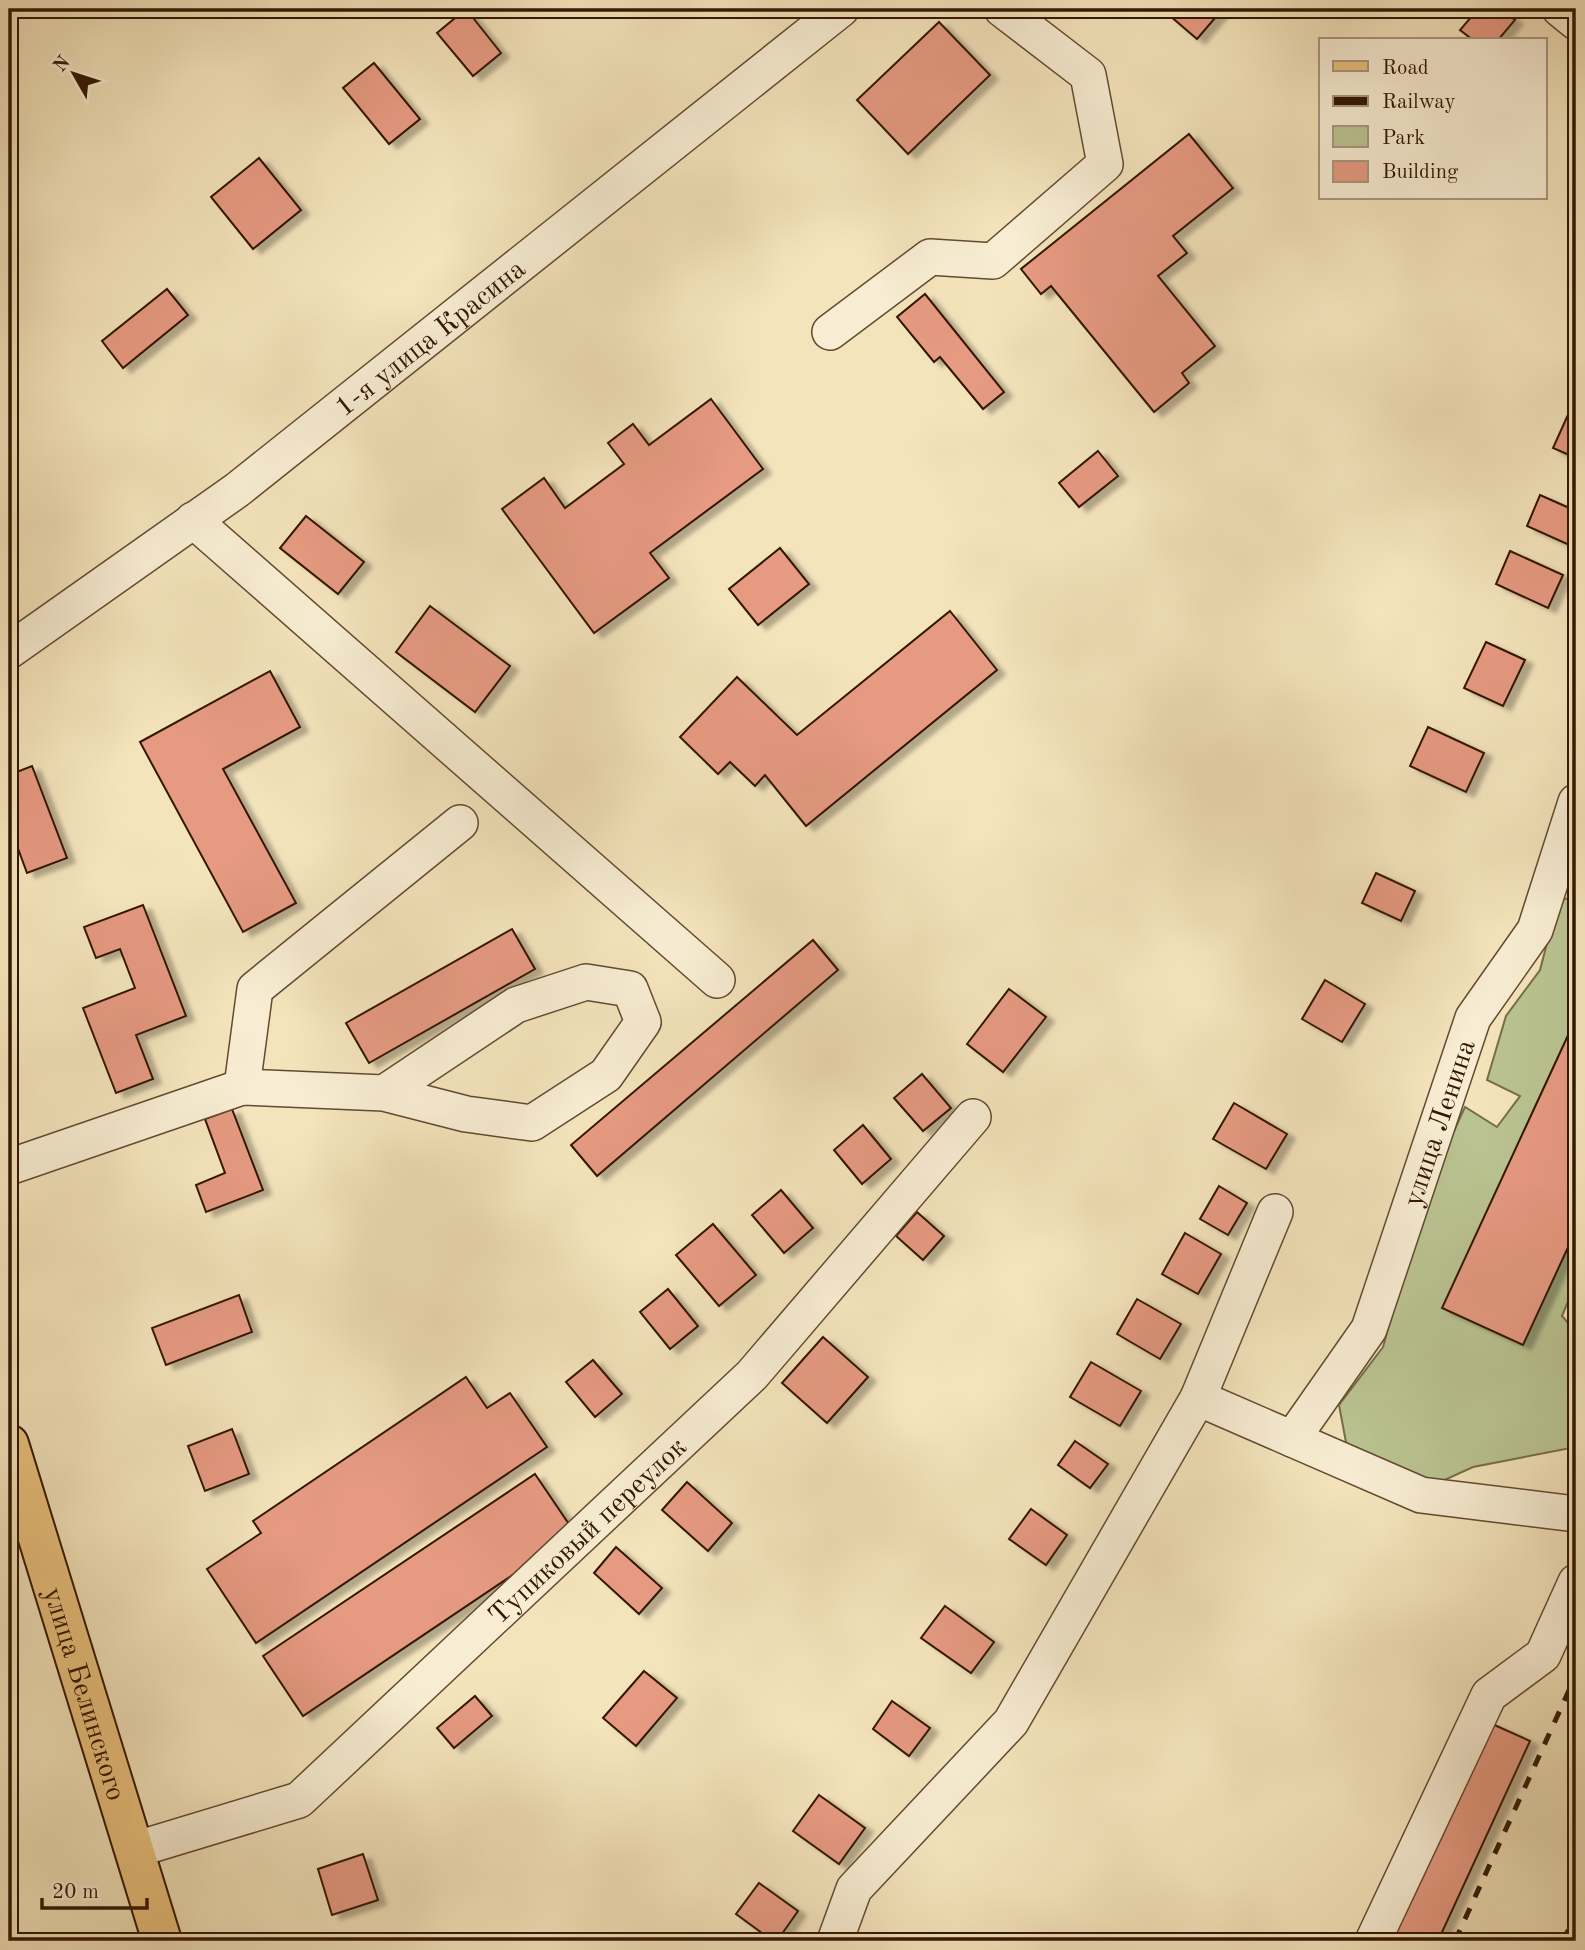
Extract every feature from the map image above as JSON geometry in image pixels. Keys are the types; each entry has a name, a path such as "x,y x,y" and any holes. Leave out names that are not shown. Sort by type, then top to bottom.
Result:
{"main road":[{"name":"улица Белинского","path":"9,1444 162,1941"}],"street":[{"name":"1-я улица Красина","path":"9,651 237,490 841,9"},
{"path":"830,332 930,257 993,261 1105,164 1088,75 1002,9"},
{"path":"1560,9 1576,22"},
{"path":"193,520 718,980"},
{"name":"улица Ленина","path":"1293,1439 1369,1329 1474,1018 1535,930 1576,802"},
{"path":"242,1087 256,989 460,822"},
{"path":"9,1167 242,1087 384,1093 466,1114 531,1123 606,1075 643,1022 630,989 586,982 516,1005 384,1093"},
{"name":"Тупиковый переулок","path":"134,1850 299,1800 752,1375 973,1117"},
{"path":"835,1941 854,1889 1011,1722 1198,1398 1275,1212"},
{"path":"1198,1398 1421,1495 1576,1514"},
{"path":"1373,1941 1489,1695 1544,1656 1576,1582"}],"green space":[{"path":"1576,896 1576,1282 1562,1316 1576,1332 1576,1447 1473,1467 1427,1488 1348,1453 1339,1405 1383,1347 1427,1190 1465,1107 1497,1127 1520,1096 1487,1080 1506,1016 1540,970 1558,901"}],"building":[{"path":"466,9 501,53 473,76 437,33"},
{"path":"1162,9 1219,9 1221,11 1197,39"},
{"path":"1478,9 1501,9 1515,20 1500,38 1470,38 1460,30"},
{"path":"939,22 990,75 908,154 857,100"},
{"path":"374,63 420,119 389,144 343,88"},
{"path":"1189,134 1233,188 1173,236 1187,253 1158,276 1215,346 1182,373 1189,383 1154,412 1051,286 1041,294 1021,269"},
{"path":"259,158 301,210 253,249 211,197"},
{"path":"167,289 188,315 123,368 102,341"},
{"path":"925,294 1004,392 983,409 940,357 934,362 897,317"},
{"path":"1576,397 1576,458 1553,448"},
{"path":"711,399 763,469 650,553 669,578 594,633 502,509 544,478 565,508 624,464 608,443 633,424 649,445"},
{"path":"1098,451 1118,476 1079,507 1059,483"},
{"path":"1540,495 1576,511 1576,548 1527,526"},
{"path":"306,516 364,562 338,594 280,548"},
{"path":"780,548 809,584 758,625 729,589"},
{"path":"1510,551 1563,575 1548,608 1496,584"},
{"path":"430,606 510,666 475,712 396,652"},
{"path":"950,611 997,670 806,826 765,775 755,786 730,762 718,774 680,737 737,677 797,735"},
{"path":"1486,642 1525,660 1503,706 1464,688"},
{"path":"270,671 300,727 223,769 296,903 243,932 140,742"},
{"path":"1428,727 1484,753 1466,792 1410,766"},
{"path":"32,766 67,858 27,873 9,824 9,775"},
{"path":"1376,873 1415,891 1401,921 1362,903"},
{"path":"143,905 186,1016 136,1035 153,1079 116,1093 83,1008 135,988 120,949 96,958 84,927"},
{"path":"512,929 535,969 369,1063 346,1023"},
{"path":"813,940 838,970 597,1176 571,1145"},
{"path":"1325,980 1365,1004 1342,1042 1302,1019"},
{"path":"1009,989 1046,1017 1003,1072 967,1044"},
{"path":"1576,1018 1576,1230 1523,1345 1442,1308"},
{"path":"922,1074 951,1108 923,1131 894,1098"},
{"path":"1234,1103 1287,1134 1266,1169 1213,1139"},
{"path":"232,1109 263,1190 206,1212 196,1185 225,1173 205,1119"},
{"path":"863,1125 891,1159 862,1184 834,1150"},
{"path":"1219,1186 1247,1203 1228,1235 1200,1219"},
{"path":"781,1190 813,1228 784,1253 752,1215"},
{"path":"917,1212 944,1236 923,1260 896,1236"},
{"path":"713,1224 756,1275 719,1306 676,1255"},
{"path":"1185,1233 1221,1254 1198,1294 1162,1274"},
{"path":"668,1289 698,1326 670,1349 640,1312"},
{"path":"239,1295 252,1332 166,1365 152,1328"},
{"path":"1137,1299 1181,1324 1160,1359 1117,1334"},
{"path":"823,1337 868,1377 827,1423 782,1383"},
{"path":"593,1360 622,1394 595,1417 566,1382"},
{"path":"1091,1362 1141,1391 1120,1426 1070,1397"},
{"path":"466,1377 487,1408 510,1393 547,1447 256,1643 207,1569 261,1533 253,1521"},
{"path":"232,1429 249,1474 205,1491 188,1446"},
{"path":"1075,1441 1108,1464 1090,1488 1058,1465"},
{"path":"535,1474 575,1533 303,1716 263,1656"},
{"path":"687,1482 732,1523 708,1551 662,1510"},
{"path":"1031,1509 1067,1535 1046,1565 1009,1539"},
{"path":"616,1547 662,1588 639,1614 594,1573"},
{"path":"945,1606 994,1642 971,1673 921,1638"},
{"path":"644,1671 677,1698 636,1746 603,1718"},
{"path":"475,1696 492,1716 454,1748 437,1728"},
{"path":"892,1701 930,1728 909,1756 873,1729"},
{"path":"1490,1723 1530,1741 1438,1941 1395,1941 1391,1939"},
{"path":"819,1795 865,1828 839,1864 793,1831"},
{"path":"363,1854 378,1900 332,1915 318,1869"},
{"path":"759,1883 798,1911 777,1941 773,1941 736,1914"},
{"path":"1199,1933 1216,1941 1195,1941"}],"railway":[{"path":"1455,1941 1576,1675"},
{"path":"1563,1941 1576,1914"}]}
